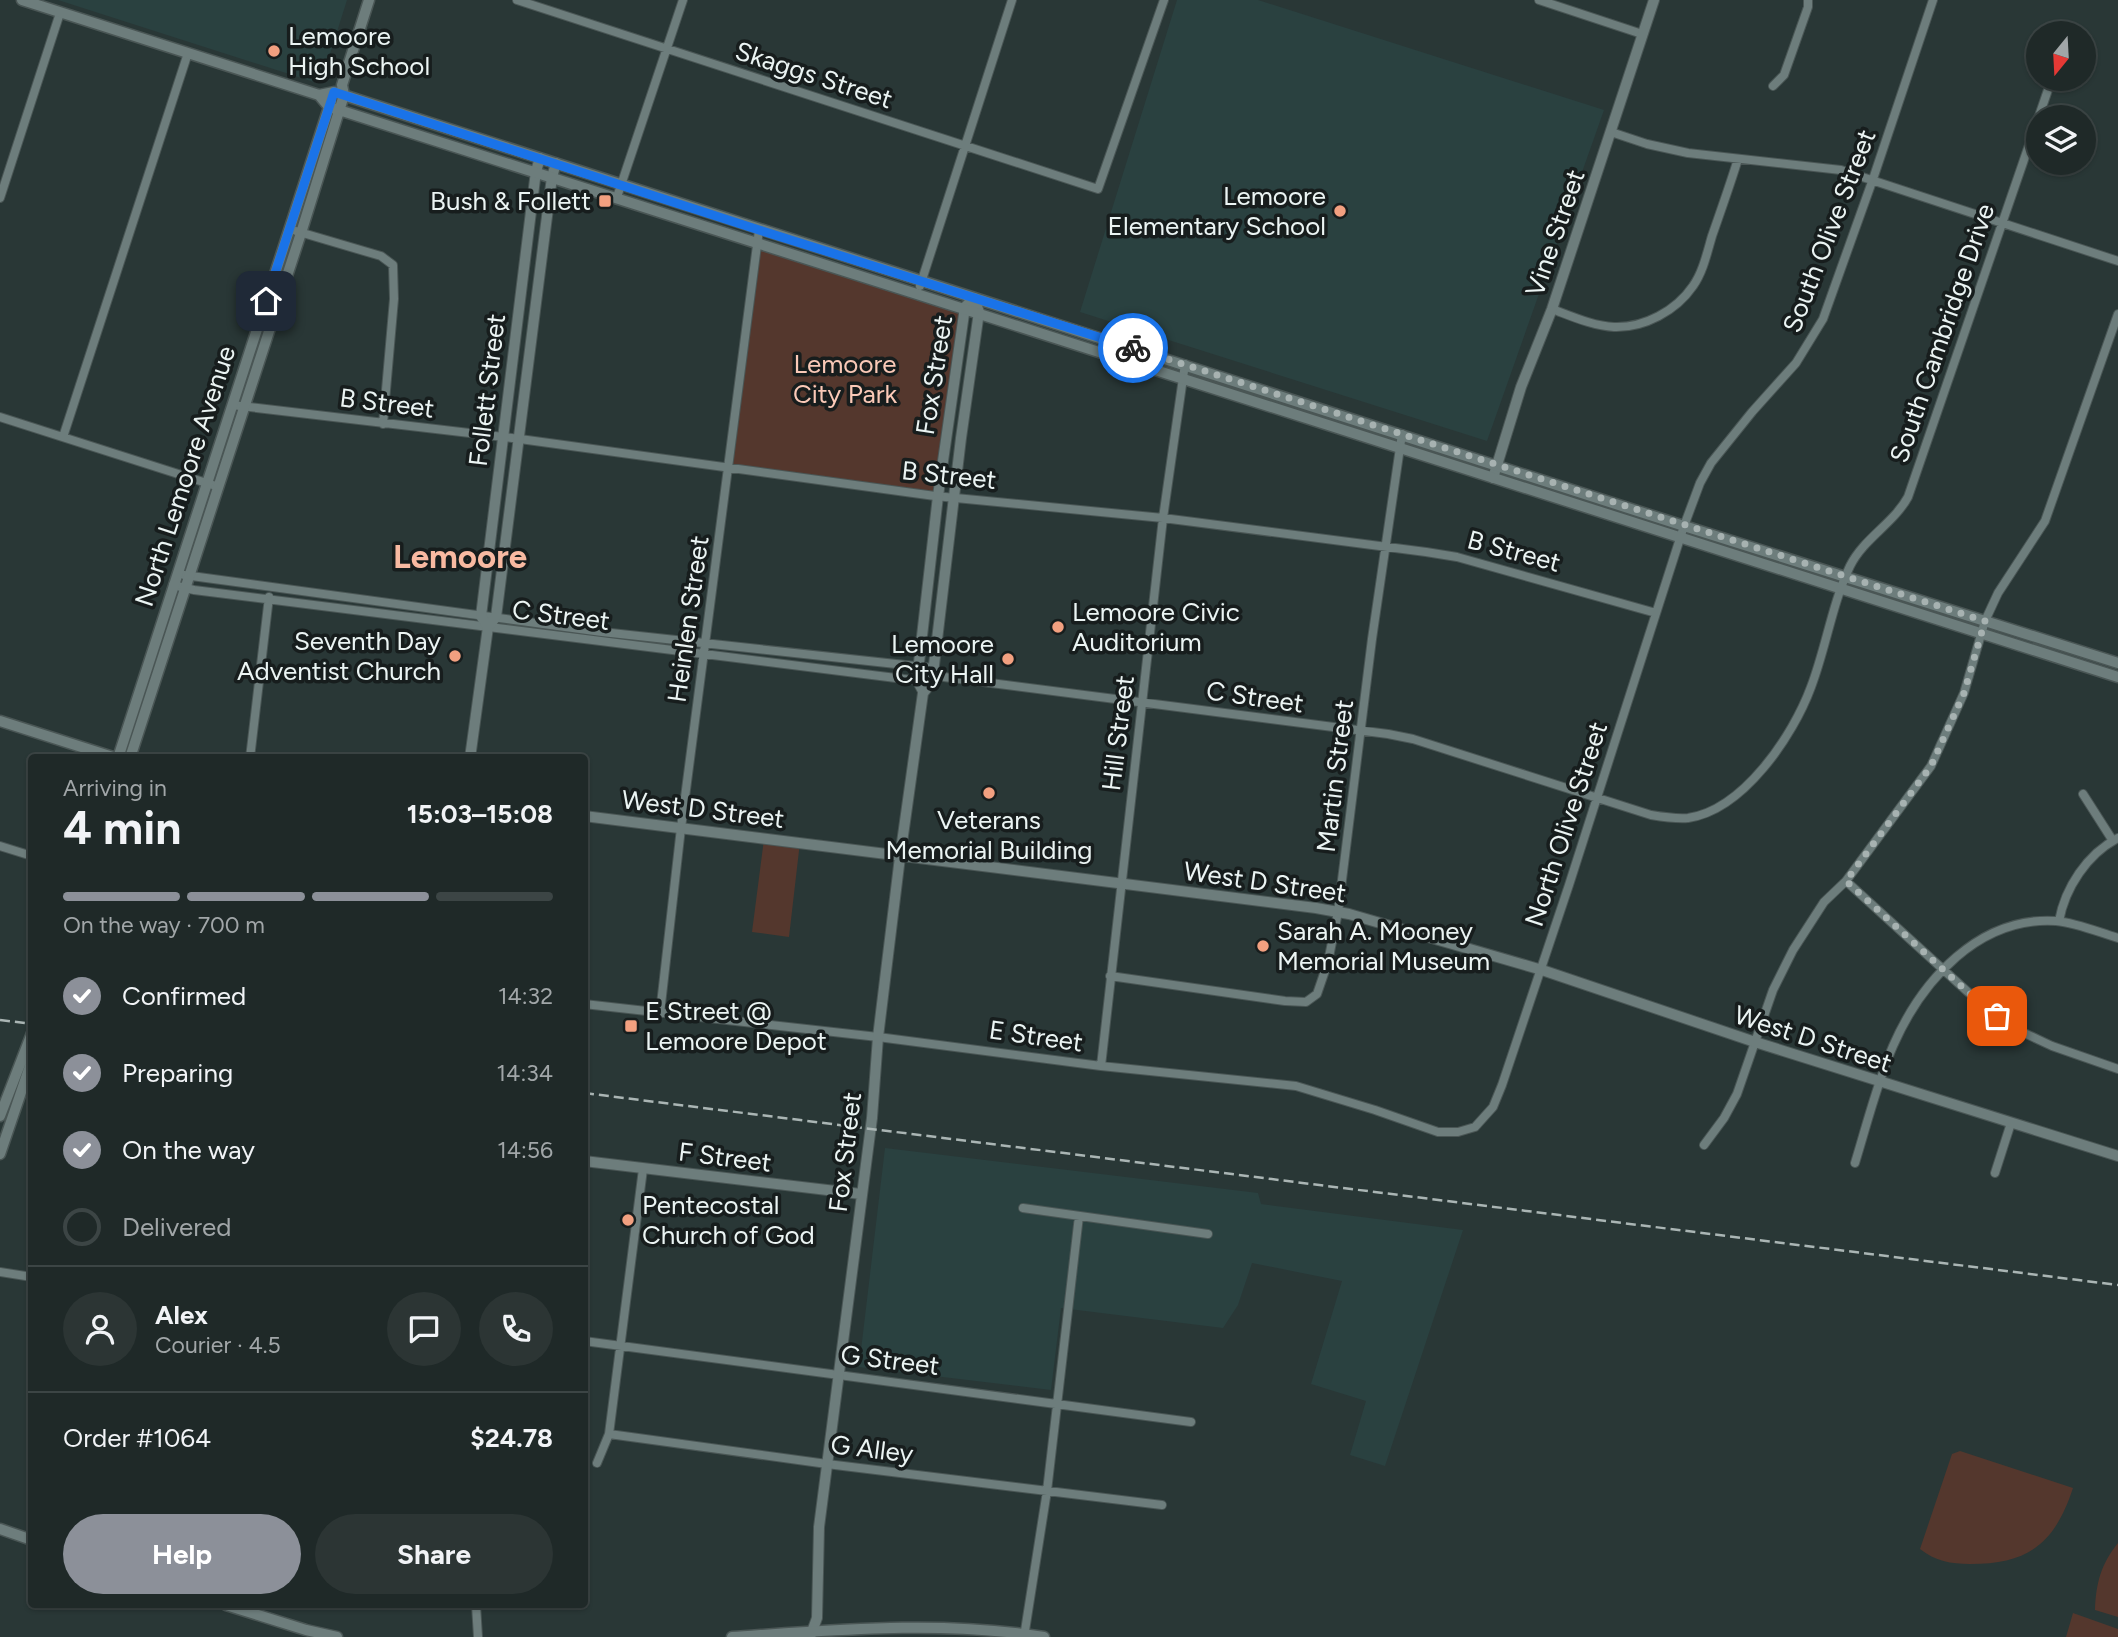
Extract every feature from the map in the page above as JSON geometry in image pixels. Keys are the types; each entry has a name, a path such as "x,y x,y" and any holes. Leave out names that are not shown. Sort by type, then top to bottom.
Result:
{"main road":[{"path":"22,0 319,95 334,108 758,243 919,287 974,298 2118,663"},
{"name":"North Lemoore Avenue","path":"131,754 185,589 183,575 207,482 289,228 340,91 369,0"},
{"path":"319,95 340,91 759,230 919,287 979,312 1680,539 2118,677"},
{"name":"North Lemoore Avenue","path":"118,754 173,585 183,575 219,487 302,233 334,108"},
{"path":"0,721 104,754"},
{"path":"0,1154 22,1084 28,1053"},
{"path":"0,1116 22,1084"},
{"path":"0,1530 28,1539"},
{"path":"244,1608 337,1637"},
{"path":"732,1637 933,1628 1044,1637"}],"street":[{"name":"Skaggs Street","path":"517,0 1098,189 1164,0"},
{"path":"617,197 683,0"},
{"path":"919,287 1011,0"},
{"path":"1539,0 1642,34"},
{"name":"Vine Street","path":"1493,478 1521,387 1552,309 1654,0"},
{"path":"1773,86 1784,75 1806,14 1808,0"},
{"name":"South Olive Street","path":"1684,526 1700,483 1711,463 1796,363 1823,319 1933,0"},
{"path":"0,198 60,13"},
{"path":"63,437 188,53"},
{"name":"South Cambridge Drive","path":"1841,590 1858,552 1894,516 1908,496 2048,91"},
{"path":"1611,132 1647,144 1688,153 1841,170 2118,261"},
{"name":"Follett Street","path":"481,616 501,437 536,171 540,158"},
{"path":"1552,309 1591,323 1613,327 1630,326 1666,312 1680,302 1693,286 1702,267 1738,159"},
{"name":"Follett Street","path":"496,617 552,177 556,163"},
{"path":"289,228 381,256 393,265 394,299 383,424"},
{"name":"Heinlen Street","path":"660,1013 681,828 759,230"},
{"name":"Fox Street","path":"916,680 938,496 965,307 974,298 979,312 932,682"},
{"path":"1704,1145 1724,1118 1737,1094 1773,990 1793,950 1824,902 1846,881 1931,766 1964,693 1985,621 2004,580 2031,545 2045,521 2118,314"},
{"name":"Hill Street","path":"1101,1066 1163,518 1185,364"},
{"name":"B Street","path":"232,405 520,439 954,498 1163,518 1457,557 1656,613"},
{"path":"0,417 219,487"},
{"name":"Martin Street","path":"1110,976 1306,1002 1317,994 1338,912 1372,639 1402,434"},
{"name":"North Olive Street","path":"1475,1127 1493,1107 1542,970 1684,526"},
{"name":"C Street","path":"183,575 602,632 933,668"},
{"name":"C Street","path":"173,585 269,600 932,682"},
{"path":"250,754 270,587"},
{"name":"C Street","path":"942,676 1412,739 1651,815 1677,818 1700,815 1719,807 1737,794 1782,743 1812,684 1841,590"},
{"path":"481,616 488,627"},
{"path":"471,754 488,627 496,617"},
{"path":"916,680 923,691 942,676 933,668"},
{"name":"Fox Street","path":"810,1635 817,1618 819,1527 872,1118 878,1037 900,856 923,691"},
{"path":"2059,921 2062,906 2078,874 2102,848 2116,840 2083,794"},
{"name":"West D Street","path":"588,816 1338,912 1542,970 1880,1083 2118,1156"},
{"path":"0,846 28,855"},
{"path":"1846,881 1978,1001 2020,1031 2068,1053 2118,1069"},
{"path":"1855,1163 1880,1083 1904,1023 1919,998 1960,953 1992,932 2034,921 2059,921 2118,938"},
{"name":"E Street","path":"588,1004 878,1037 1101,1066 1296,1086 1375,1110 1429,1131 1458,1132 1475,1127"},
{"path":"1995,1173 2011,1123"},
{"name":"F Street","path":"588,1162 862,1194"},
{"path":"597,1463 609,1434 643,1169"},
{"path":"1023,1208 1208,1234"},
{"path":"1026,1636 1047,1491 1079,1216"},
{"path":"0,1272 28,1276"},
{"name":"G Street","path":"588,1341 1191,1422"},
{"name":"G Alley","path":"609,1434 1161,1505"},
{"path":"476,1608 478,1637"},
{"path":"817,1618 826,1634"}],"shaded area":[{"name":"Lemoore High School","path":"58,0 347,0 323,76 314,82"},
{"name":"Lemoore Elementary School","path":"1177,0 1258,0 1604,110 1487,441 1080,312"},
{"path":"885,1148 1258,1193 1261,1204 1463,1230 1385,1466 1350,1455 1366,1401 1311,1384 1342,1281 1252,1263 1238,1305 1223,1328 1061,1308 1051,1390 859,1367"}],"green space":[{"name":"Lemoore City Park","path":"759,243 965,307 938,496 729,469"},
{"path":"764,839 800,842 789,937 752,932"},
{"path":"1960,1451 2073,1488 2058,1523 2037,1547 2008,1560 1970,1564 1943,1561 1920,1549 1952,1454"},
{"path":"2118,1543 2118,1617 2095,1610 2100,1574"},
{"path":"2073,1613 2118,1629 2118,1637 2066,1637"}],"railway":[{"path":"0,1020 28,1024"},
{"path":"588,1094 2118,1285"}],"way so far":[{"path":"1133,348 1675,524 1985,621 1964,693 1931,766 1846,881 1997,1016"}],"place":[{"name":"Lemoore High School","path":"274,51"},
{"name":"Bush & Follett","path":"605,201"},
{"name":"Lemoore Elementary School","path":"1340,211"},
{"name":"Lemoore Civic Auditorium","path":"1058,627"},
{"name":"Seventh Day Adventist Church","path":"455,656"},
{"name":"Lemoore City Hall","path":"1008,659"},
{"name":"Veterans Memorial Building","path":"989,793"},
{"name":"Sarah A. Mooney Memorial Museum","path":"1263,946"},
{"name":"E Street @ Lemoore Depot","path":"631,1026"},
{"name":"Pentecostal Church of God","path":"628,1220"}],"district":[{"name":"Lemoore","path":"460,556"}],"route":[{"path":"266,301 334,92 1133,348"}]}
